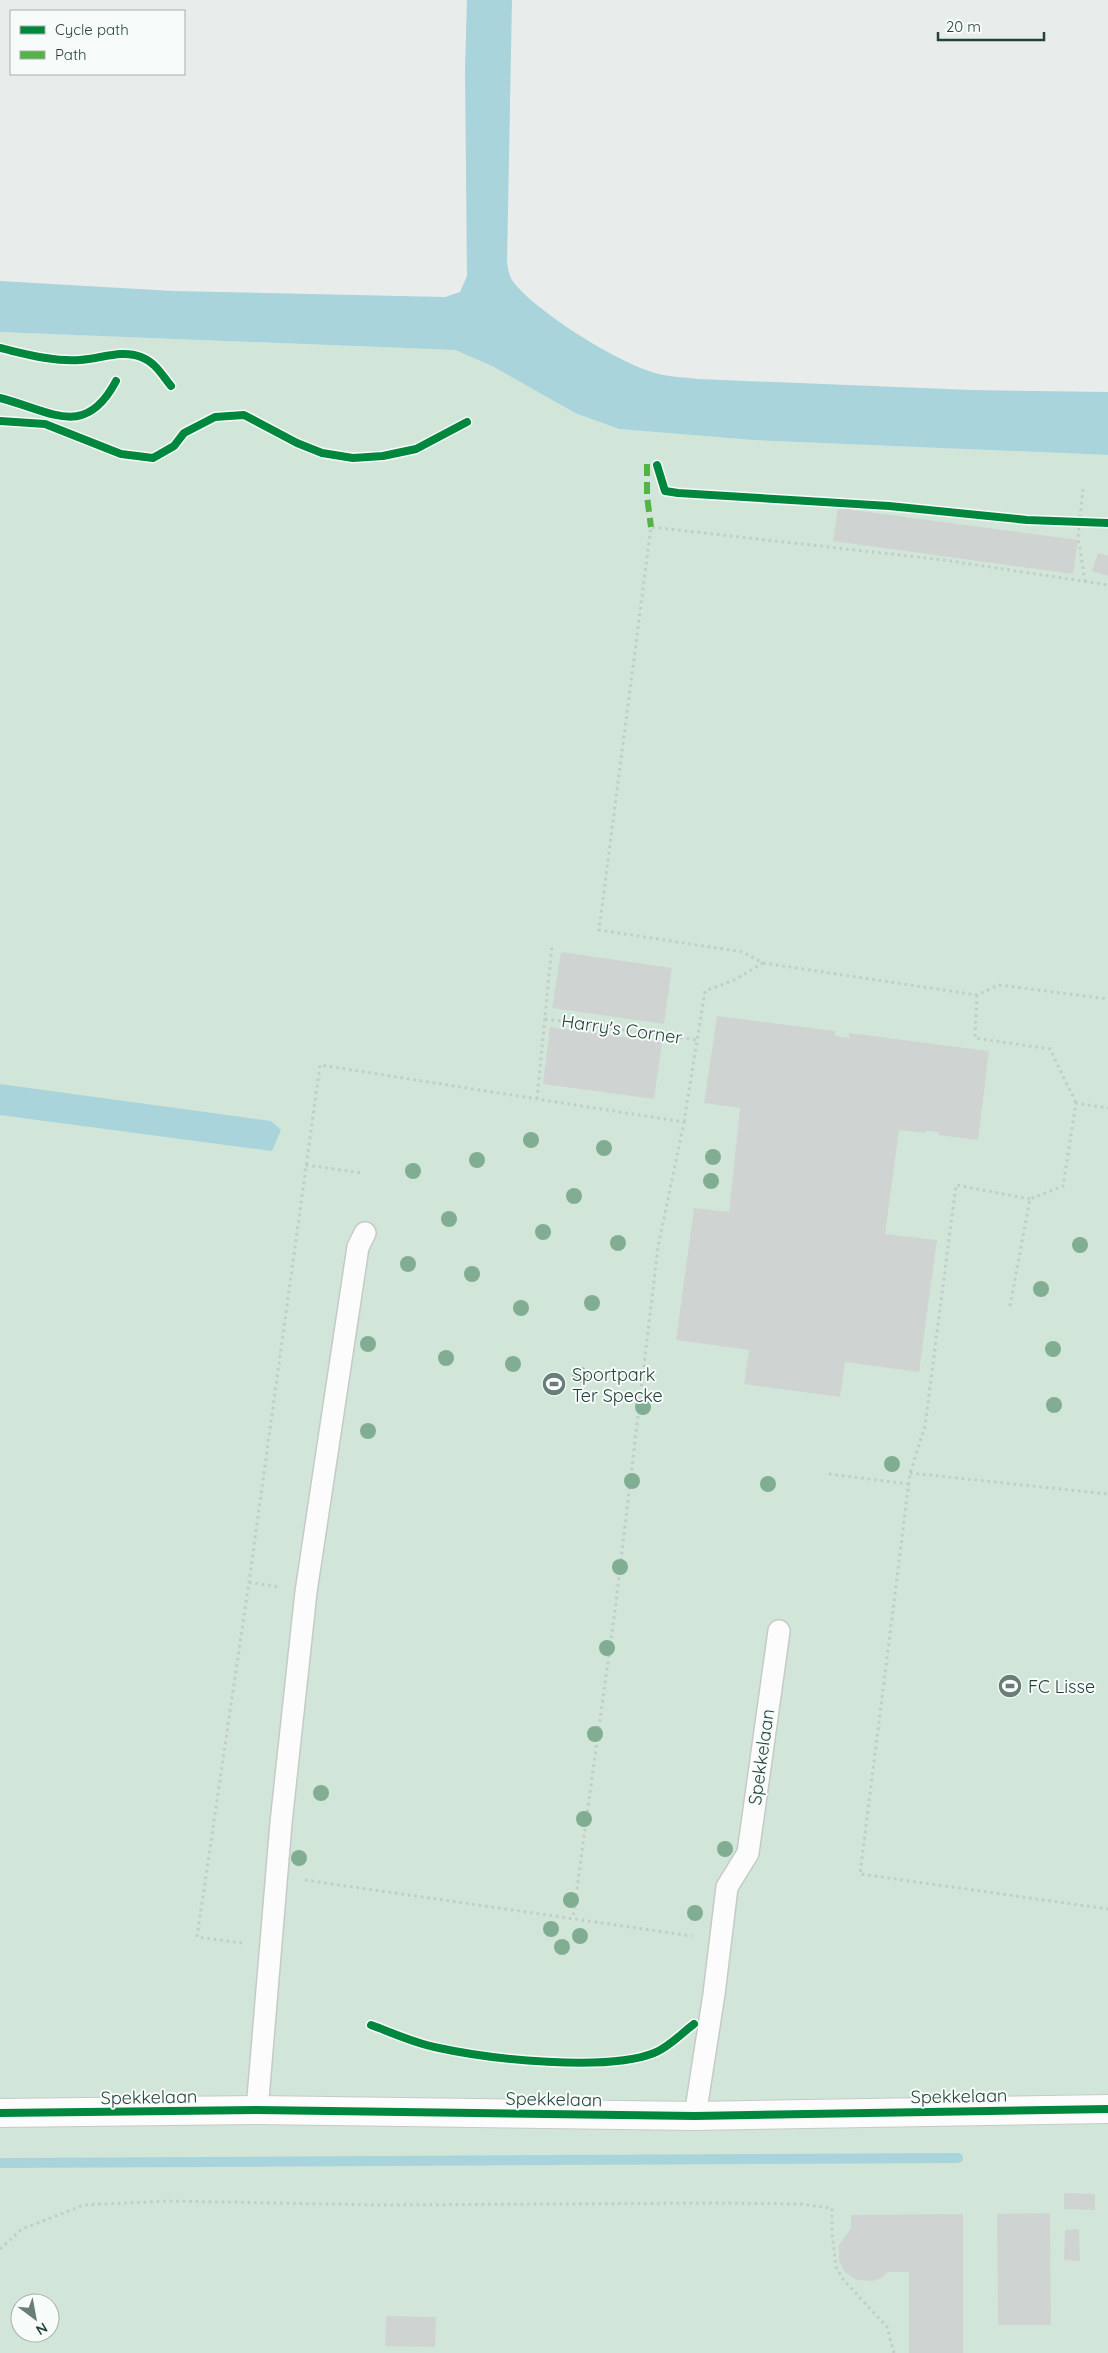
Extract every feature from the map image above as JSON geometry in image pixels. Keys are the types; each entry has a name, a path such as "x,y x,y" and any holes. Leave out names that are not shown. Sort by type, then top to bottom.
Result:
{"street":[{"name":"Spekkelaan","path":"0,2113 257,2110 695,2116 1108,2110"}],"lane":[{"path":"257,2110 272,1947 276,1876 309,1571 358,1247 365,1233"},
{"name":"Spekkelaan","path":"695,2116 726,1887 748,1853 780,1631"}],"path":[{"path":"1082,489 1078,537 1084,581"},
{"path":"1108,585 944,560 651,527 599,930 743,952 763,963 977,995 998,984 1108,998"},
{"path":"537,1099 552,945"},
{"path":"573,1917 615,1610 658,1247 684,1122 705,991 734,980 763,963"},
{"path":"977,995 974,1038 1050,1049 1076,1103 1063,1186 1030,1199 956,1185 925,1426 910,1473 860,1874 1108,1909"},
{"path":"272,1947 197,1937 249,1582 320,1065 684,1122"},
{"path":"1076,1103 1108,1108"},
{"path":"306,1165 362,1173"},
{"path":"1010,1306 1030,1199"},
{"path":"910,1473 1108,1494"},
{"path":"829,1474 909,1484"},
{"path":"276,1876 573,1917 720,1940"},
{"path":"0,2250 22,2229 84,2205 168,2201 382,2205 721,2203 832,2208 832,2233 836,2268 842,2278 887,2327 894,2353"}],"green space":[{"name":"Sportpark Ter Specke","path":"0,332 455,350 492,366 575,413 619,429 752,440 1108,455 1108,2353 0,2353"}],"water":[{"path":"467,0 512,0 507,262 512,280 538,306 556,320 618,357 652,372 669,376 698,379 971,390 1108,392 1108,455 752,440 619,429 575,413 492,366 455,350 0,332 0,281 173,291 445,297 460,292 467,276 465,68"},
{"path":"0,1084 271,1121 281,1130 272,1151 0,1115"}],"building":[{"path":"838,508 1078,540 1073,574 833,541"},
{"path":"1098,553 1108,556 1108,576 1092,571"},
{"path":"561,952 672,968 664,1024 552,1008"},
{"path":"717,1016 835,1031 835,1036 849,1038 849,1033 989,1051 978,1140 938,1135 939,1132 926,1131 926,1133 899,1130 885,1234 937,1240 919,1372 845,1362 840,1397 744,1384 749,1350 676,1340 694,1208 729,1212 740,1108 704,1103"},
{"path":"550,1027 662,1042 654,1099 543,1084"},
{"path":"1064,2193 1095,2194 1095,2210 1064,2209"},
{"path":"1050,2213 1051,2325 998,2325 997,2214"},
{"path":"963,2214 963,2353 909,2353 909,2272 888,2272 881,2278 873,2281 856,2280 845,2272 839,2261 839,2245 851,2228 851,2215"},
{"path":"1079,2229 1080,2261 1064,2260 1065,2230"},
{"path":"386,2316 436,2317 435,2347 385,2346"}],"waterway":[{"path":"0,2163 958,2158"}],"marked path":[{"path":"647,464 647,496 651,527"}],"cycle path":[{"path":"0,348 60,360 80,360 119,354 134,355 150,362 171,386"},
{"path":"0,398 51,414 66,417 79,416 92,410 104,399 116,381"},
{"path":"0,421 45,424 121,454 153,458 174,446 184,433 215,417 244,415 297,443 322,453 353,458 383,456 416,449 467,422"},
{"path":"657,465 665,491 678,493 889,506 1027,520 1108,523"},
{"path":"371,2025 422,2044 461,2052 548,2062 579,2063 633,2059 654,2053 670,2044 694,2024"},
{"path":"0,2113 257,2110 695,2116 1108,2109"}],"place":[{"name":"Sportpark Ter Specke","path":"554,1384"},
{"name":"FC Lisse","path":"1010,1686"}]}
